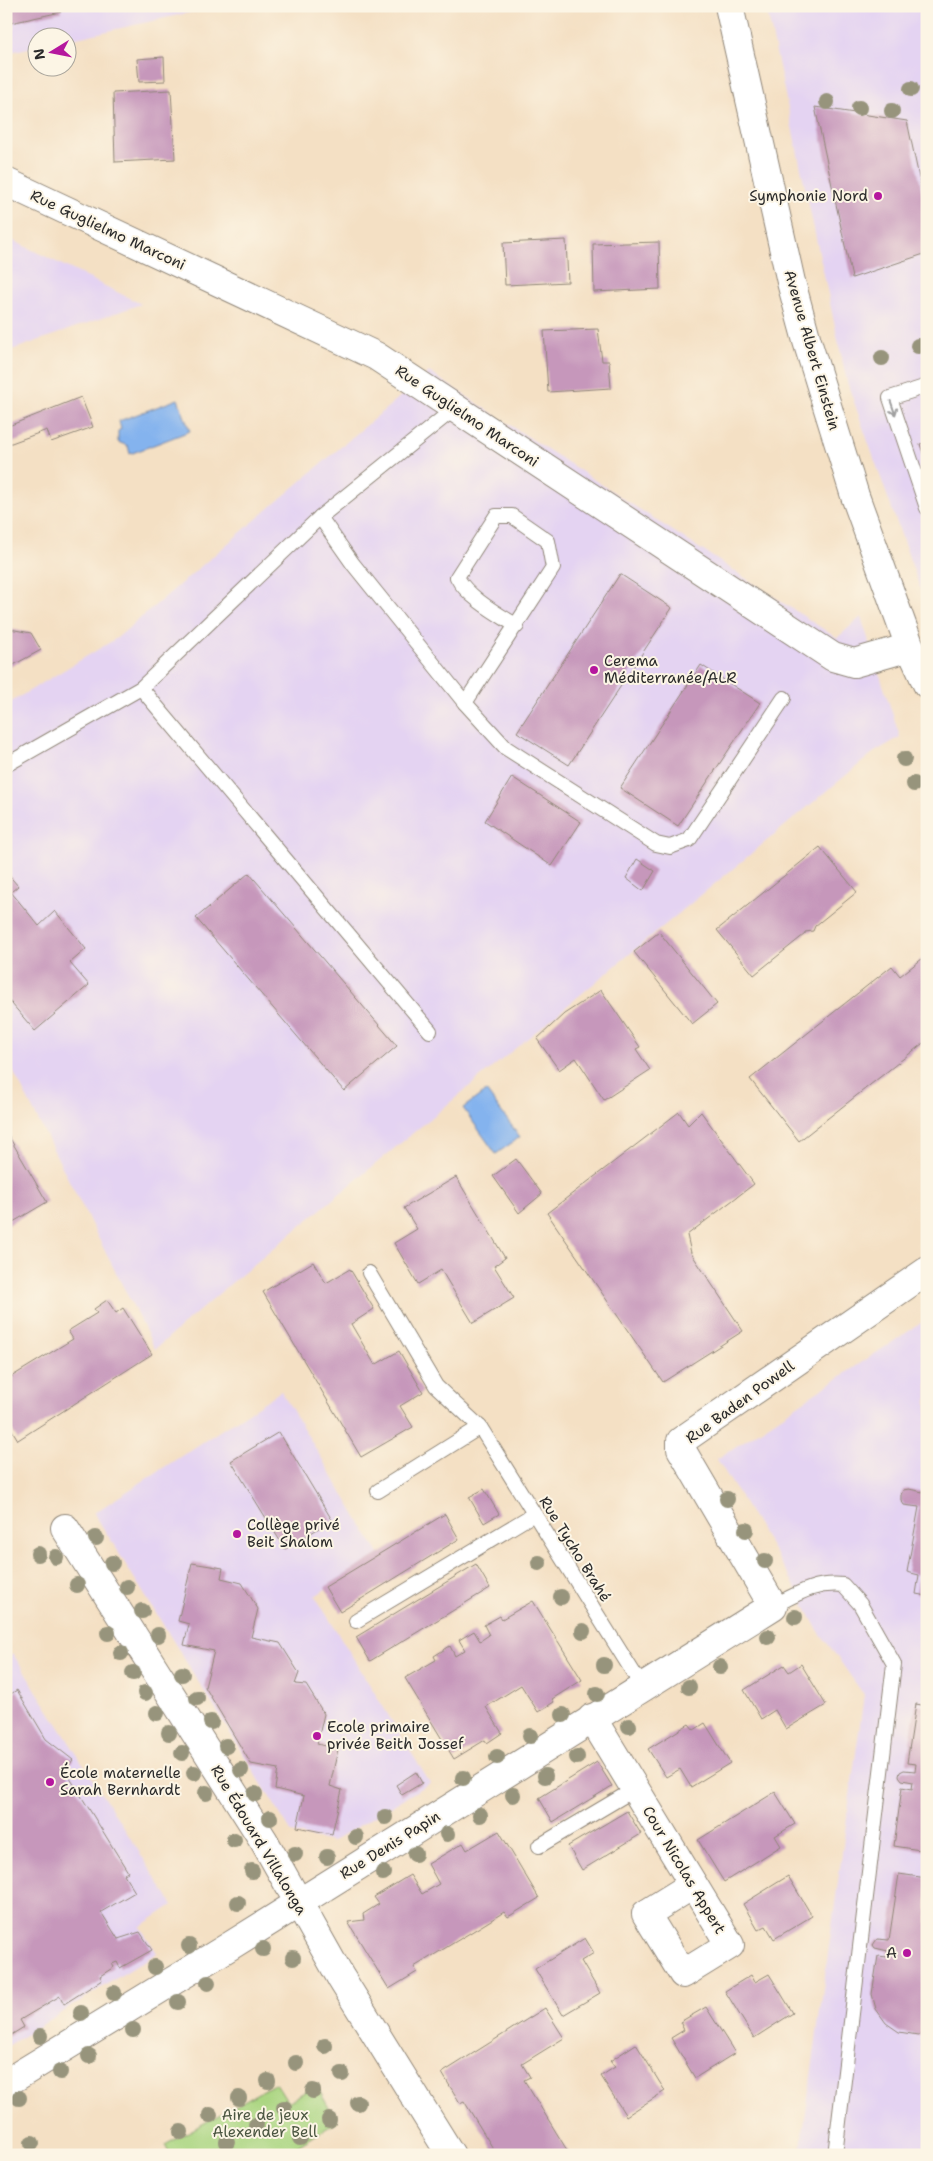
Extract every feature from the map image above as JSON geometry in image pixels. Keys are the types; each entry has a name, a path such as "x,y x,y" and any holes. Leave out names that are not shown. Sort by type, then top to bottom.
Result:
{"street":[{"name":"Avenue Albert Einstein","path":"729,6 791,282 807,341 855,496 921,667"},
{"name":"Rue Guglielmo Marconi","path":"6,182 376,356 833,657 854,663 921,667"},
{"name":"Rue Baden Powell","path":"773,1606 681,1449 681,1441 927,1271"},
{"name":"Rue Édouard Villalonga","path":"65,1528 264,1841 297,1904 341,1978 451,2155"},
{"name":"Rue Denis Papin","path":"6,2083 297,1904 773,1606"},
{"name":"Cour Nicolas Appert","path":"592,1718 730,1945 682,1974 646,1914 691,1886"}],"lane":[{"path":"927,386 890,398 927,508"},
{"path":"6,765 141,688 320,518 454,409"},
{"path":"465,703 517,626 553,568 548,541 512,516 496,516 457,576 461,584 490,608 517,626"},
{"path":"320,518 353,564 465,703 506,748 656,844 670,847 689,840 784,698"},
{"path":"141,688 430,1032"},
{"name":"Rue Tycho Brahé","path":"369,1273 436,1386 480,1427 643,1688"},
{"path":"378,1491 480,1427"},
{"path":"356,1621 534,1514"},
{"path":"773,1606 815,1585 830,1583 843,1585 860,1604 894,1664 835,2155"},
{"path":"539,1846 635,1789"}],"shaded area":[{"path":"6,6 270,6 205,9 78,38 78,28 28,28 28,48 6,53"},
{"path":"766,6 927,6 927,608 847,382"},
{"path":"6,237 141,304 6,352"},
{"path":"429,372 837,638 861,617 900,737 873,753 223,1290 155,1349 6,1057 6,705 117,638"},
{"path":"927,1319 927,2155 800,2155 864,1695 816,1627 792,1581 717,1459"},
{"name":"Collège privé Beit Shalom","path":"281,1391 379,1554 315,1596 430,1783 332,1842 292,1833 94,1513"},
{"name":"École maternelle Sarah Bernhardt","path":"13,1654 173,1905 140,1927 157,1953 6,2047 6,1658"}],"green space":[{"name":"Aire de jeux Alexender Bell","path":"276,2083 288,2102 316,2085 337,2122 283,2155 170,2155 165,2145"}],"water":[{"path":"178,399 190,431 130,454 128,446 118,442 118,431 121,429 119,421"},
{"path":"486,1091 520,1137 496,1154 463,1108"}],"building":[{"path":"6,6 60,6 61,12 6,24"},
{"path":"164,57 165,81 139,82 137,59"},
{"path":"171,90 175,159 115,162 113,93"},
{"name":"Symphonie Nord","path":"815,107 907,121 927,215 927,253 852,278"},
{"path":"566,240 568,282 505,285 503,243"},
{"path":"659,242 660,289 594,292 593,244"},
{"path":"598,329 602,361 609,361 611,388 548,392 544,331"},
{"path":"81,397 93,427 51,442 47,430 6,445 6,427"},
{"path":"927,442 927,462 926,462 920,444"},
{"name":"Cerema Méditerranée/ALR","path":"620,574 672,608 569,765 517,732"},
{"path":"6,630 31,633 41,650 6,669"},
{"path":"701,665 760,703 678,826 620,788"},
{"path":"512,777 581,822 552,866 485,821"},
{"path":"820,847 857,892 815,926 813,931 805,932 805,934 754,975 717,930"},
{"path":"637,859 655,871 643,891 626,878"},
{"path":"6,872 18,886 11,892 39,926 55,911 86,949 70,963 89,985 35,1031 6,997"},
{"path":"249,873 397,1046 344,1091 196,918"},
{"path":"659,932 717,1004 692,1024 634,952"},
{"path":"927,955 927,1040 799,1141 750,1079 892,966 900,976"},
{"path":"601,990 640,1047 636,1049 650,1070 604,1100 576,1058 559,1070 537,1039 564,1014"},
{"path":"679,1112 688,1125 701,1112 754,1184 687,1235 691,1253 743,1331 663,1382 547,1213"},
{"path":"8,1135 47,1202 8,1225 6,1222 6,1136"},
{"path":"516,1159 542,1194 519,1213 493,1176"},
{"path":"456,1177 505,1258 494,1266 514,1298 473,1323 441,1270 418,1284 394,1243 417,1229 404,1208"},
{"path":"313,1262 326,1283 350,1269 374,1309 351,1324 375,1365 399,1351 423,1392 400,1406 413,1427 361,1457 263,1292"},
{"path":"107,1300 116,1313 123,1308 152,1354 18,1440 6,1420 6,1380 73,1339 68,1331 97,1313 94,1309"},
{"path":"279,1432 332,1520 285,1549 231,1461"},
{"path":"926,1474 927,1596 916,1594 919,1575 907,1572 919,1507 904,1505 901,1500 903,1490 909,1489 923,1492"},
{"path":"484,1489 499,1514 484,1523 469,1497"},
{"path":"445,1514 459,1539 340,1612 325,1587"},
{"path":"192,1563 223,1568 221,1578 242,1583 258,1609 251,1637 280,1643 299,1673 295,1684 306,1685 324,1714 317,1744 338,1749 330,1786 342,1790 332,1834 297,1827 304,1796 275,1789 278,1769 251,1764 205,1687 214,1651 184,1645 189,1624 178,1621"},
{"path":"476,1564 490,1588 370,1661 356,1637"},
{"path":"533,1601 582,1680 552,1699 554,1702 538,1712 521,1685 486,1707 502,1733 487,1743 485,1740 454,1759 405,1678 436,1660 434,1656 450,1646 455,1656 465,1650 459,1640 474,1631 480,1641 489,1635 484,1625 500,1616 502,1619"},
{"path":"801,1664 826,1705 786,1729 775,1710 761,1719 744,1690 784,1665 789,1672"},
{"name":"École maternelle Sarah Bernhardt","path":"17,1690 46,1739 73,1760 65,1770 128,1872 124,1874 135,1892 101,1912 118,1939 140,1932 152,1950 120,1968 117,1962 112,1964 114,1967 100,1976 102,1980 64,2004 60,1996 20,2020 24,2027 6,2038 6,1697"},
{"path":"916,1704 927,1706 927,1851 894,1846 902,1787 912,1789 913,1782 902,1780 899,1776 900,1772 904,1770 915,1771 916,1764 907,1763"},
{"path":"705,1723 730,1763 691,1787 680,1769 666,1777 648,1749 689,1724 694,1730"},
{"path":"597,1762 612,1786 553,1822 539,1798"},
{"path":"416,1772 422,1783 402,1795 396,1785"},
{"path":"775,1792 795,1824 775,1836 781,1846 724,1882 698,1840"},
{"path":"627,1811 641,1834 582,1870 568,1846"},
{"path":"499,1831 539,1898 508,1917 504,1912 414,1967 417,1972 389,1989 348,1922 364,1920 363,1914 379,1904 374,1897 410,1875 422,1894 439,1884 428,1864 463,1843 467,1850"},
{"name":"A","path":"899,1874 927,1878 927,2033 918,2035 899,2032 886,2023 876,2009 872,1994 878,1956 887,1957 888,1951 875,1948 873,1945 877,1939 889,1940"},
{"path":"788,1876 812,1916 774,1939 766,1926 758,1930 743,1904"},
{"path":"585,1938 594,1953 581,1961 600,1993 563,2015 535,1969"},
{"path":"769,1974 793,2013 754,2038 725,1991 751,1975 755,1982"},
{"path":"706,2007 735,2053 695,2078 671,2038 684,2030 680,2022"},
{"path":"545,2008 564,2038 522,2064 530,2077 524,2080 570,2155 497,2155 464,2101 460,2103 442,2073"},
{"path":"636,2044 665,2091 626,2116 601,2076 615,2067 610,2061"}],"place":[{"name":"Symphonie Nord","path":"878,196"},
{"name":"Cerema Méditerranée/ALR","path":"594,670"},
{"name":"Collège privé Beit Shalom","path":"237,1534"},
{"name":"Ecole primaire privée Beith Jossef","path":"317,1736"},
{"name":"École maternelle Sarah Bernhardt","path":"50,1782"},
{"name":"A","path":"907,1953"}]}
